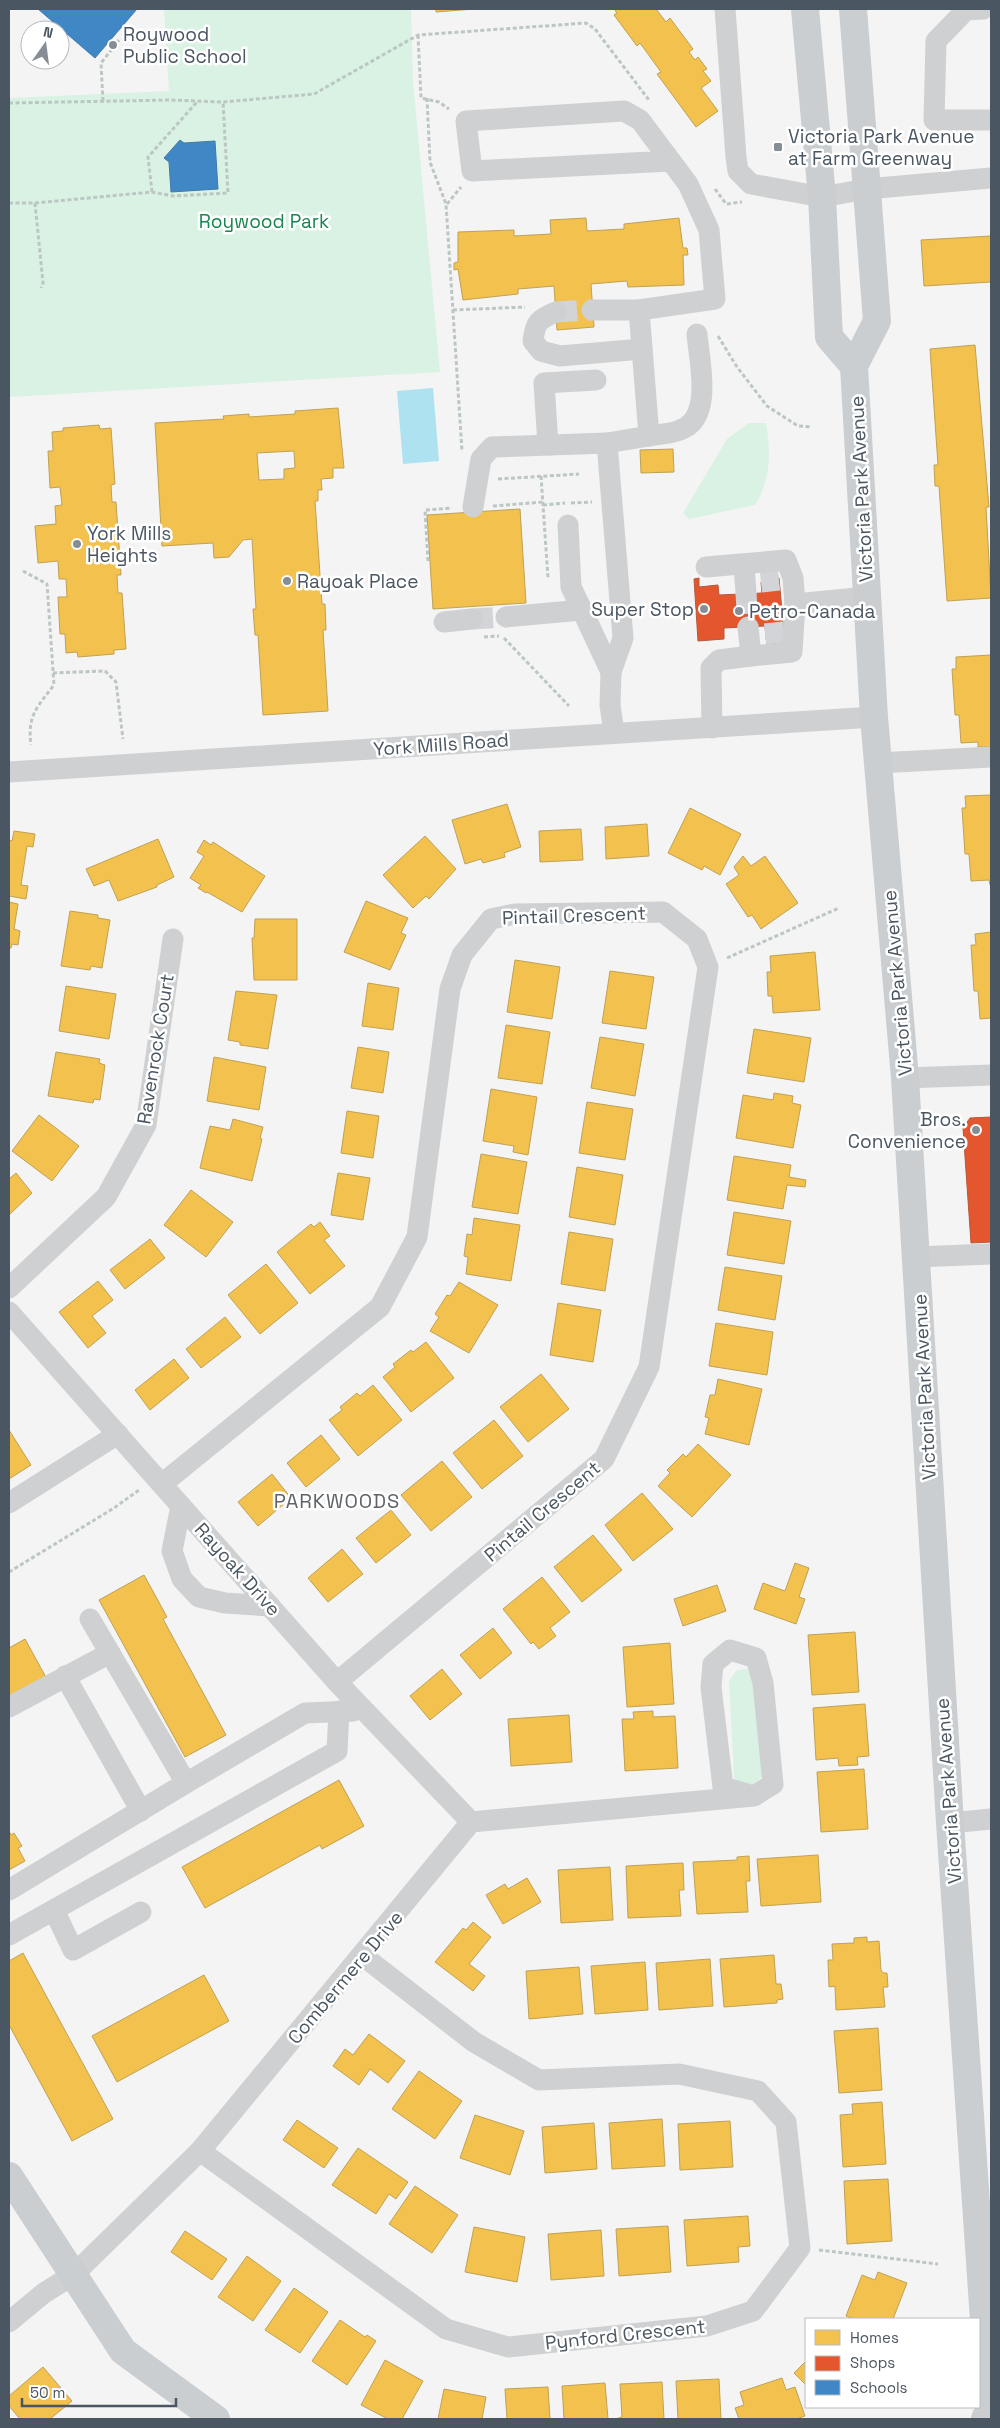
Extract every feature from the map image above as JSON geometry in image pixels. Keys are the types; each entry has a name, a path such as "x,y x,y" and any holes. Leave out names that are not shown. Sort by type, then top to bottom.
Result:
{"main road":[{"path":"804,9 822,197 829,336 854,366 877,321 853,9"},
{"name":"Victoria Park Avenue","path":"854,366 874,717 905,1078 950,1823 983,2197 989,2412"},
{"path":"9,2176 123,2351 216,2419"}],"street":[{"path":"708,9 727,31"},
{"path":"726,9 738,171 751,184 822,197 866,189 991,178"},
{"path":"983,9 966,10 936,41 934,120 991,120"},
{"path":"592,310 639,310 715,299 709,230 688,184 671,161 640,120 624,111 466,121 472,171 671,161"},
{"path":"639,310 649,436"},
{"path":"556,312 540,319 534,329 533,341 541,351 560,356 642,349"},
{"path":"473,507 481,459 492,447 607,443 682,430 696,418 703,401 705,331"},
{"path":"548,445 544,383 596,380"},
{"path":"607,443 623,638 611,672 610,705 614,733"},
{"path":"568,525 571,587 611,672"},
{"path":"706,567 762,580 795,604"},
{"path":"712,728 711,668 719,660 765,636 795,604 867,597"},
{"path":"506,617 582,610"},
{"path":"444,622 472,619"},
{"name":"York Mills Road","path":"9,772 874,717"},
{"path":"878,763 991,757"},
{"name":"Pintail Crescent","path":"159,1481 380,1307 417,1237 450,989 462,956 491,918 515,914 663,912 697,939 708,967 649,1367 604,1459 337,1682"},
{"name":"Ravenrock Court","path":"9,1288 106,1197 146,1125 173,939"},
{"path":"905,1078 991,1075"},
{"path":"916,1258 991,1254"},
{"name":"Rayoak Drive","path":"9,1312 337,1682 472,1822"},
{"path":"9,1503 118,1434"},
{"path":"181,1506 172,1550 182,1579 199,1596 225,1603 270,1606"},
{"path":"90,1619 186,1783"},
{"path":"472,1822 754,1796 773,1784 764,1683 756,1658 730,1650 713,1664 711,1687 724,1787 754,1796"},
{"path":"9,1707 110,1653"},
{"path":"65,1676 141,1811"},
{"path":"9,1890 305,1713 364,1710"},
{"path":"9,1935 337,1751 339,1711"},
{"path":"950,1823 991,1819"},
{"name":"Combermere Drive","path":"9,2322 44,2293 73,2275 200,2151 472,1822"},
{"path":"54,1910 73,1950 142,1912"},
{"path":"363,1956 474,2042 539,2080 679,2074 758,2091 786,2122 800,2248"},
{"name":"Pynford Crescent","path":"200,2151 446,2329 508,2346 707,2326 754,2311 800,2248"}],"path":[{"path":"9,103 103,101 223,102 314,94 418,35 421,98 440,102 466,121"},
{"path":"103,101 101,63 119,40"},
{"path":"427,98 430,162 446,204 462,453"},
{"path":"152,192 148,157 197,102"},
{"path":"9,203 36,203 152,192 173,196 228,193 223,102"},
{"path":"446,204 462,185"},
{"path":"36,203 43,283 41,288"},
{"path":"453,310 528,307"},
{"path":"705,331 730,352 737,367 767,406 798,426 812,427"},
{"path":"496,470 496,479 579,474"},
{"path":"541,476 548,581"},
{"path":"23,571 47,584 54,685 33,712 29,728 31,745"},
{"path":"484,637 502,636 569,706"},
{"path":"53,673 105,672 116,682 123,739"},
{"path":"708,967 839,908"},
{"path":"9,1572 159,1481"},
{"path":"800,2248 938,2264"}],"green space":[{"name":"Roywood Park","path":"164,9 411,9 413,82 440,372 9,397 9,98 169,91"},
{"path":"749,423 766,423 769,444 767,475 755,505 689,519 683,513 727,439"},
{"path":"749,1669 757,1677 762,1777 753,1784 742,1785 734,1778 729,1681 737,1670"}],"water":[{"path":"433,388 439,461 403,464 397,391"}],"building: Homes":[{"path":"436,9 474,9 436,12"},
{"path":"614,9 656,9 666,22 670,18 693,49 689,52 695,60 698,57 707,69 703,71 711,81 701,88 718,111 696,127 657,74 661,72 640,43 637,46 614,15 617,13"},
{"path":"586,218 587,231 624,229 624,224 679,218 683,248 687,248 688,255 683,255 684,285 628,287 627,281 591,284 594,327 557,330 554,286 518,289 518,294 463,300 458,269 454,270 454,263 458,262 458,232 514,230 514,236 551,234 550,220"},
{"path":"991,236 991,282 924,286 921,240"},
{"path":"975,345 989,507 986,507 991,598 947,601 939,486 935,486 934,465 938,465 930,349"},
{"name":"Rayoak Place","path":"338,408 344,468 333,468 333,478 321,479 322,490 318,490 318,501 315,501 322,604 325,604 326,630 323,630 328,711 263,715 258,635 255,635 253,609 256,609 252,539 243,540 229,557 214,558 213,543 162,546 155,423 224,419 223,416 249,414 249,417 295,414 295,411","holes":["294,451 295,468 284,469 284,479 259,480 257,453"]},
{"name":"York Mills Heights","path":"99,425 100,429 111,428 115,484 111,485 112,502 116,502 121,575 117,575 118,593 122,593 126,649 114,650 114,654 78,657 77,652 66,653 65,634 60,634 58,597 67,597 66,579 59,579 58,561 38,563 35,526 56,524 55,506 62,505 60,487 50,488 48,451 53,451 52,432 63,431 63,428"},
{"path":"673,449 674,472 641,473 640,450"},
{"path":"520,509 526,603 433,609 427,515"},
{"path":"991,655 991,747 978,747 978,742 961,743 959,715 955,715 952,669 956,669 956,657"},
{"path":"991,795 990,885 989,880 971,881 969,854 965,854 962,808 966,808 965,796"},
{"path":"507,804 521,847 504,853 505,857 483,863 481,859 465,864 452,820"},
{"path":"690,808 741,834 720,875 704,866 702,870 668,853"},
{"path":"647,824 649,856 606,859 605,827"},
{"path":"581,829 583,860 540,862 539,831"},
{"path":"14,831 35,834 33,847 27,846 21,885 28,886 26,899 9,896 9,840 12,841"},
{"path":"425,836 456,869 429,899 426,896 413,908 383,875"},
{"path":"158,839 174,877 157,885 157,887 118,901 109,880 94,886 86,869"},
{"path":"204,840 211,845 213,842 265,876 242,912 198,888 201,885 190,878 204,856 197,852"},
{"path":"743,856 751,866 765,856 798,903 761,929 752,915 748,917 726,884 739,875 734,867"},
{"path":"366,901 408,918 401,933 406,935 390,970 344,952"},
{"path":"9,902 18,904 14,929 20,931 18,945 12,944 11,948 9,948"},
{"path":"70,911 98,915 98,918 110,920 102,968 91,966 90,970 61,966"},
{"path":"255,919 297,919 297,980 254,980 252,938 254,938"},
{"path":"991,932 991,1018 980,1019 978,991 974,991 971,945 976,945 975,934"},
{"path":"815,952 820,1010 773,1013 772,996 768,996 767,972 771,972 770,956"},
{"path":"515,960 560,967 552,1019 507,1012"},
{"path":"610,971 654,977 646,1029 602,1023"},
{"path":"368,983 399,988 393,1030 362,1026"},
{"path":"66,986 116,994 109,1039 59,1031"},
{"path":"236,991 277,995 268,1049 240,1045 240,1042 228,1040"},
{"path":"506,1025 550,1032 542,1084 498,1078"},
{"path":"754,1029 811,1038 804,1082 747,1073"},
{"path":"600,1037 644,1044 635,1096 591,1088"},
{"path":"358,1047 389,1052 383,1093 351,1088"},
{"path":"56,1052 100,1059 99,1063 105,1065 100,1100 94,1099 93,1103 48,1096"},
{"path":"214,1057 266,1067 259,1110 207,1101"},
{"path":"491,1089 537,1097 528,1155 513,1152 514,1146 483,1141"},
{"path":"774,1093 793,1096 792,1103 801,1105 793,1148 736,1138 743,1095 773,1100"},
{"path":"587,1102 633,1109 625,1160 579,1153"},
{"path":"347,1111 379,1116 373,1158 341,1153"},
{"path":"39,1115 79,1146 52,1181 12,1151"},
{"path":"233,1119 263,1127 252,1181 200,1168 210,1126 230,1130"},
{"path":"481,1154 527,1162 518,1214 472,1207"},
{"path":"734,1156 791,1165 789,1177 806,1180 805,1187 787,1185 783,1209 727,1200"},
{"path":"577,1167 623,1175 615,1225 569,1217"},
{"path":"16,1173 32,1193 9,1215 9,1179"},
{"path":"338,1173 370,1178 363,1220 331,1215"},
{"path":"191,1190 233,1222 206,1257 164,1225"},
{"path":"734,1212 791,1221 784,1264 727,1255"},
{"path":"474,1218 520,1225 511,1281 466,1274 468,1257 464,1256 467,1234 472,1235"},
{"path":"320,1222 330,1236 324,1240 345,1266 310,1294 277,1252 311,1224 314,1227"},
{"path":"569,1232 613,1239 605,1291 561,1284"},
{"path":"150,1239 165,1258 125,1289 110,1270"},
{"path":"266,1264 298,1303 260,1334 228,1295"},
{"path":"725,1267 782,1276 775,1320 718,1310"},
{"path":"98,1281 113,1300 92,1316 106,1333 88,1348 59,1312"},
{"path":"459,1282 498,1305 469,1353 430,1331 439,1317 435,1314 447,1295 450,1296"},
{"path":"558,1303 601,1310 593,1362 550,1355"},
{"path":"225,1317 241,1337 201,1368 186,1349"},
{"path":"716,1323 773,1332 767,1375 709,1366"},
{"path":"426,1342 454,1378 411,1412 383,1377 395,1367 393,1364 411,1350 413,1352"},
{"path":"174,1359 189,1378 150,1410 135,1390"},
{"path":"541,1374 569,1409 528,1442 500,1407"},
{"path":"718,1379 762,1389 749,1445 705,1434 709,1418 705,1417 710,1395 715,1395"},
{"path":"373,1385 402,1420 358,1456 329,1420 342,1410 340,1407 357,1393 360,1396"},
{"path":"494,1420 523,1456 482,1489 453,1453"},
{"path":"9,1430 31,1465 9,1479"},
{"path":"321,1435 340,1459 306,1487 287,1463"},
{"path":"698,1444 731,1475 692,1517 658,1486 670,1473 667,1470 683,1454 686,1457"},
{"path":"442,1461 472,1497 431,1531 401,1495"},
{"path":"272,1474 291,1498 258,1526 238,1502"},
{"path":"642,1493 673,1529 633,1561 605,1525"},
{"path":"391,1510 411,1535 376,1563 356,1538"},
{"path":"593,1535 622,1570 582,1602 554,1567"},
{"path":"342,1549 363,1574 328,1602 308,1578"},
{"path":"795,1563 809,1568 799,1597 805,1599 796,1624 754,1609 763,1583 785,1591"},
{"path":"144,1575 167,1617 163,1619 226,1735 185,1757 99,1600"},
{"path":"542,1577 570,1612 550,1628 556,1636 539,1649 533,1642 531,1644 503,1609"},
{"path":"717,1585 726,1611 683,1626 674,1599"},
{"path":"493,1628 512,1653 480,1679 460,1655"},
{"path":"855,1632 859,1692 812,1695 808,1635"},
{"path":"25,1639 48,1681 9,1702 9,1648"},
{"path":"670,1643 674,1704 627,1707 623,1647"},
{"path":"442,1669 462,1694 430,1720 410,1696"},
{"path":"865,1704 869,1756 857,1757 858,1765 839,1766 838,1758 816,1760 813,1708"},
{"path":"653,1711 653,1717 675,1716 678,1768 625,1771 622,1719 634,1719 633,1712"},
{"path":"569,1715 572,1762 511,1766 508,1719"},
{"path":"864,1769 868,1829 821,1832 817,1772"},
{"path":"339,1780 364,1826 322,1849 320,1845 205,1908 182,1867"},
{"path":"9,1831 11,1835 14,1833 22,1846 18,1848 25,1861 9,1870"},
{"path":"818,1855 821,1902 761,1906 757,1859"},
{"path":"749,1856 750,1881 746,1881 748,1912 697,1914 693,1862 737,1860 737,1857"},
{"path":"683,1863 684,1890 679,1890 681,1916 628,1918 626,1866"},
{"path":"610,1867 613,1920 561,1923 558,1870"},
{"path":"527,1878 541,1902 503,1924 486,1895 505,1884 508,1889"},
{"path":"473,1922 491,1937 469,1964 485,1976 473,1991 435,1962 463,1928 466,1930"},
{"path":"867,1937 867,1942 879,1941 881,1970 883,1973 887,1973 888,1987 883,1987 885,2007 836,2010 835,1986 829,1987 828,1960 833,1960 832,1944 854,1943 854,1938"},
{"path":"23,1953 113,2119 72,2141 9,2025 9,1961"},
{"path":"774,1955 776,1984 781,1984 783,1999 777,2000 777,2003 724,2007 720,1959"},
{"path":"710,1959 713,2006 659,2010 656,1963"},
{"path":"645,1962 648,2010 595,2014 591,1966"},
{"path":"579,1967 583,2014 529,2019 526,1971"},
{"path":"204,1975 229,2021 117,2082 92,2036"},
{"path":"878,2028 882,2090 839,2093 834,2031"},
{"path":"369,2034 405,2061 388,2083 370,2069 359,2085 333,2066 345,2049 353,2055"},
{"path":"419,2071 462,2101 435,2139 392,2109"},
{"path":"882,2102 886,2164 843,2167 840,2115 853,2114 852,2104"},
{"path":"475,2115 524,2131 510,2175 460,2158"},
{"path":"662,2119 665,2166 612,2169 609,2123"},
{"path":"297,2120 338,2148 324,2168 283,2140"},
{"path":"730,2121 733,2167 680,2170 678,2124"},
{"path":"594,2123 597,2169 545,2173 542,2127"},
{"path":"358,2148 408,2182 396,2199 389,2194 376,2214 332,2185"},
{"path":"888,2179 892,2241 847,2244 844,2181"},
{"path":"415,2186 458,2215 432,2253 389,2224"},
{"path":"748,2216 750,2246 738,2247 739,2262 687,2266 684,2220"},
{"path":"668,2226 671,2272 619,2276 616,2229"},
{"path":"474,2227 525,2237 517,2282 465,2272"},
{"path":"601,2230 604,2276 551,2280 548,2234"},
{"path":"185,2231 227,2259 212,2280 171,2252"},
{"path":"247,2256 281,2281 253,2321 218,2297"},
{"path":"878,2272 907,2283 893,2318 852,2318 846,2316 862,2275 875,2280"},
{"path":"294,2288 328,2312 300,2353 265,2330"},
{"path":"340,2320 365,2337 367,2335 376,2341 347,2385 312,2361"},
{"path":"385,2360 423,2381 402,2419 388,2419 361,2405"},
{"path":"805,2362 805,2384 794,2373"},
{"path":"43,2367 72,2401 50,2419 20,2419 9,2406 9,2396"},
{"path":"782,2378 786,2390 795,2387 805,2416 796,2419 739,2419 735,2408 744,2405 740,2392"},
{"path":"719,2379 721,2419 678,2419 676,2381"},
{"path":"662,2382 664,2419 615,2419 622,2417 620,2384"},
{"path":"605,2383 608,2419 564,2419 562,2386"},
{"path":"548,2387 550,2419 507,2419 505,2389"},
{"path":"444,2389 486,2397 482,2419 438,2419"}],"building: Shops":[{"name":"Petro-Canada","path":"769,574 779,578 785,643 767,646 765,626 724,628 724,639 698,641 694,579 699,578 699,587 718,585 719,595 762,593 761,582"},
{"path":"991,1117 991,1242 971,1243 963,1128 970,1118"}],"building: Schools":[{"path":"38,9 137,9 95,58 70,37 70,20 51,20"},
{"path":"180,140 184,143 215,141 218,189 171,192 169,162 164,158"}],"tunnel":[{"path":"556,312 592,310"},
{"path":"761,582 779,580"},
{"path":"746,593 748,627"},
{"path":"472,619 506,617"},
{"path":"765,634 784,632"}],"place":[{"name":"Roywood Public School","path":"113,45"},
{"name":"Victoria Park Avenue at Farm Greenway","path":"778,147"},
{"name":"York Mills Heights","path":"77,544"},
{"name":"Rayoak Place","path":"287,581"},
{"name":"Super Stop","path":"704,609"},
{"name":"Petro-Canada","path":"739,611"},
{"name":"Bros. Convenience","path":"976,1130"}],"district":[{"name":"PARKWOODS","path":"337,1501"}]}
